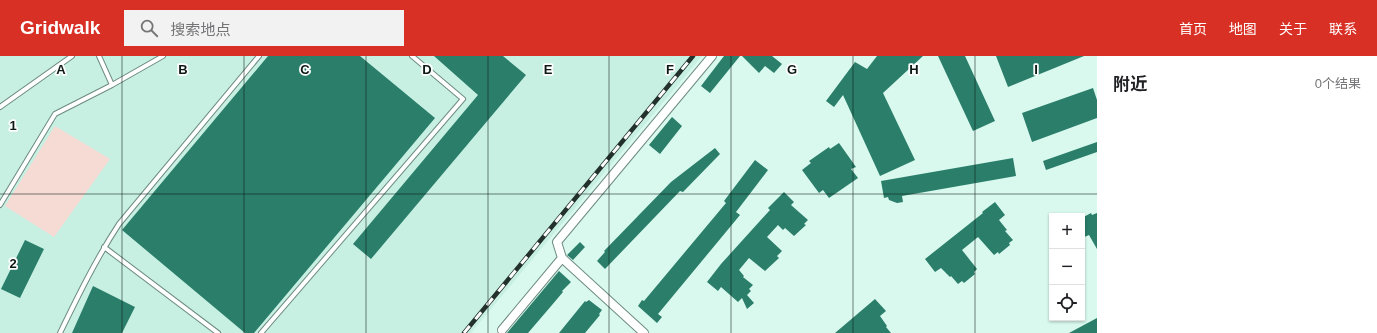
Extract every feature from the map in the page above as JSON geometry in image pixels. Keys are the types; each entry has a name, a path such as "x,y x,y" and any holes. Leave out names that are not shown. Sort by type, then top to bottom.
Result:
{"street":[{"path":"644,333 562,258 557,242 712,56"},
{"path":"502,330 562,258"}],"lane":[{"path":"0,107 72,56"},
{"path":"99,56 112,85"},
{"path":"0,205 55,114 112,85 163,56"},
{"path":"60,333 104,247 119,224 260,56"},
{"path":"261,333 463,99 412,56"},
{"path":"104,247 218,333"}],"shaded area":[{"path":"0,56 702,56 471,333 0,333"},
{"path":"55,126 110,159 54,237 5,206"}],"building":[{"path":"268,56 360,56 435,118 254,333 245,333 122,230"},
{"path":"434,56 503,56 526,75 371,259 353,244 478,95"},
{"path":"724,56 740,56 710,93 701,86"},
{"path":"742,56 772,56 782,64 774,73 765,66 759,73"},
{"path":"877,56 923,56 883,93 915,160 880,176 843,95 834,107 826,101 855,62 867,69"},
{"path":"938,56 965,56 995,121 973,131"},
{"path":"996,56 1084,56 1008,87"},
{"path":"1093,88 1097,100 1097,118 1032,142 1022,113"},
{"path":"672,117 682,126 660,154 649,145"},
{"path":"1097,142 1097,152 1046,170 1043,161"},
{"path":"839,143 856,167 851,169 858,178 829,198 823,190 819,193 802,170 811,163 809,161 829,147 830,149"},
{"path":"715,148 720,154 683,192 680,191 605,269 597,261 605,252 604,251 671,182"},
{"path":"1013,158 1016,176 902,196 903,202 897,203 889,200 888,197 884,198 881,181"},
{"path":"755,160 768,170 736,212 740,215 658,314 662,317 657,323 638,306 642,300 644,301 726,203 724,201"},
{"path":"784,192 794,202 791,205 808,220 804,224 806,225 794,236 785,228 783,230 778,225 767,237 782,251 777,256 779,258 765,271 749,258 739,270 744,276 743,277 753,285 749,289 751,291 747,295 754,303 747,309 742,298 738,302 721,287 718,291 707,282 721,264 770,210 768,208"},
{"path":"995,202 1005,215 999,220 1007,230 1005,231 1013,240 1009,243 1010,245 999,254 998,252 994,255 978,237 962,250 977,269 974,272 975,274 964,283 962,281 958,284 941,268 935,272 925,259"},
{"path":"1091,213 1092,215 1097,213 1097,249 1089,235 1085,237 1085,216"},
{"path":"25,240 44,249 20,298 1,289"},
{"path":"580,242 585,247 573,260 567,255"},
{"path":"559,271 571,282 562,291 563,292 528,333 507,333"},
{"path":"93,286 135,307 122,333 72,333"},
{"path":"875,299 886,311 880,316 891,333 835,333"},
{"path":"589,300 602,310 599,314 600,315 585,333 559,333 585,301 586,302"},
{"path":"1097,318 1097,333 1069,333"}],"railway":[{"path":"464,333 693,56"}]}
